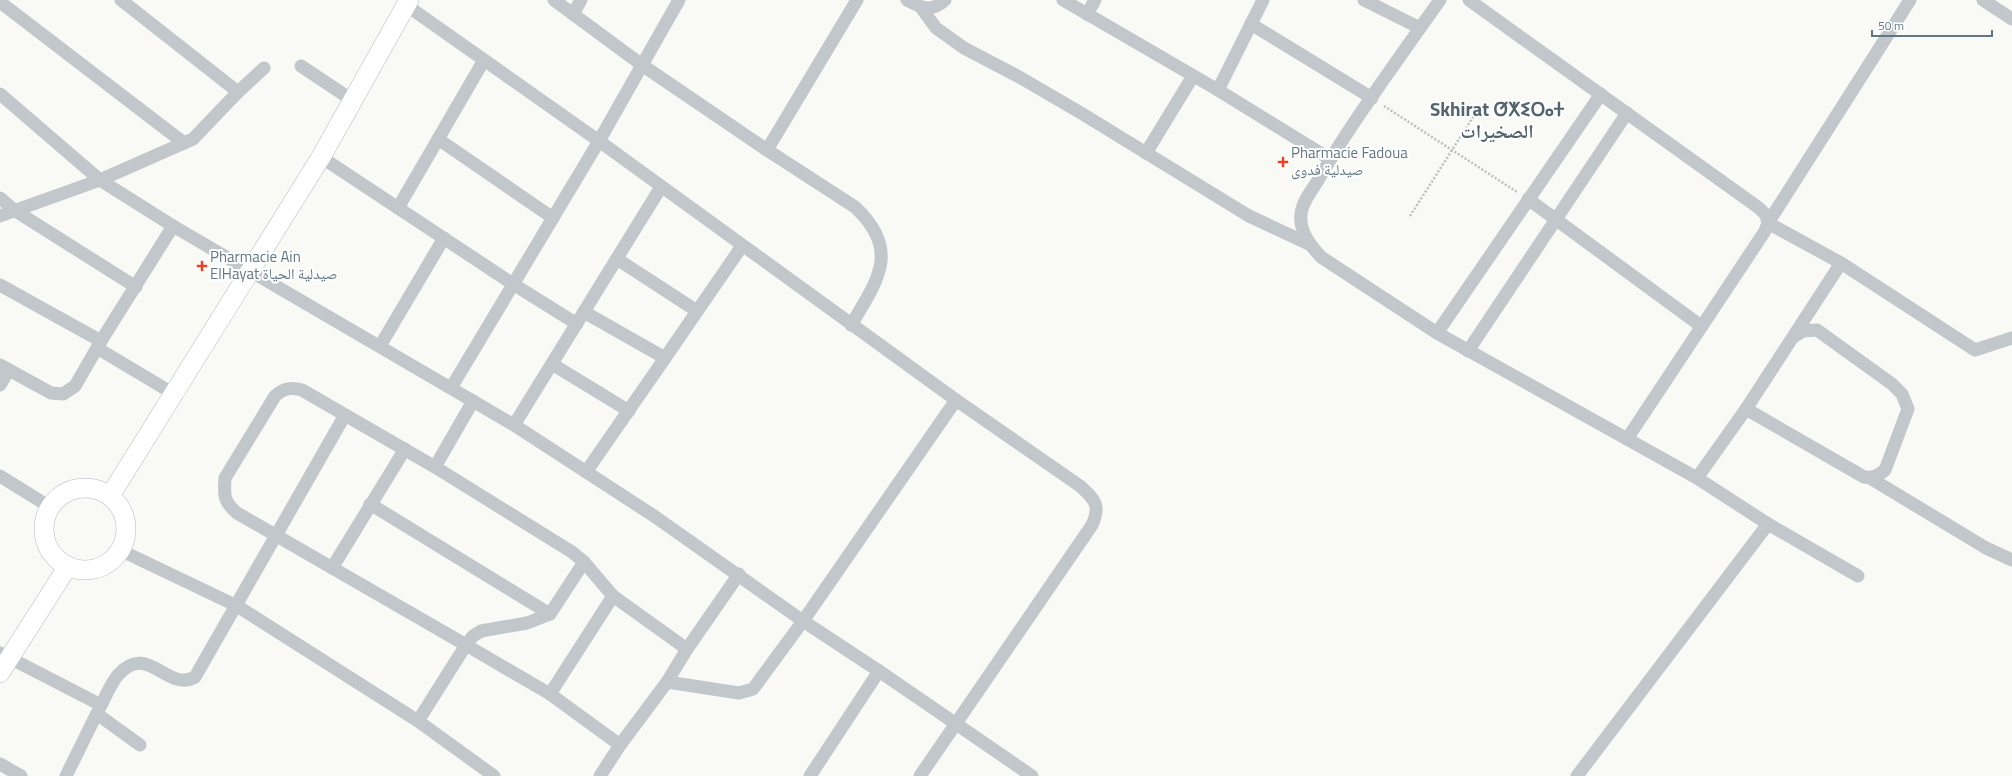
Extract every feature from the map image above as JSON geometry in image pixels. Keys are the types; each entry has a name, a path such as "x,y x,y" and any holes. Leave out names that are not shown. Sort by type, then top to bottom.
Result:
{"street":[{"path":"121,0 238,92"},
{"path":"554,0 642,65 767,150 855,207 867,219 877,235 882,250 880,268 873,288 851,324"},
{"path":"573,14 581,0"},
{"path":"450,388 599,141 679,0"},
{"path":"767,150 857,0"},
{"path":"907,0 922,9 936,28 964,48 1021,78 1146,152 1249,216 1309,244"},
{"path":"922,9 932,9 945,0"},
{"path":"1063,0 1218,90 1330,160"},
{"path":"1087,14 1095,0"},
{"path":"1218,90 1263,0"},
{"path":"1364,0 1420,28"},
{"path":"1440,0 1330,160 1305,202 1301,214 1302,227 1309,244 1321,257 1437,333 1697,478 1768,524 1858,576"},
{"path":"1469,0 1760,208 1766,215 1768,224 1841,263 1975,350 2012,338"},
{"path":"1627,439 1701,326 1766,231 1768,224 1910,0"},
{"path":"1983,0 2012,19"},
{"path":"0,2 184,143"},
{"path":"110,496 320,157 408,3 484,60 599,141 956,400 1080,486 1089,494 1096,504 1098,513 1092,525 920,776"},
{"path":"1251,24 1372,98"},
{"path":"398,208 484,60"},
{"path":"301,66 352,100"},
{"path":"0,216 100,180 193,139 238,92 264,68"},
{"path":"1146,152 1193,76"},
{"path":"0,94 100,180 173,226 514,425 654,516 739,574 803,621 1032,776"},
{"path":"1437,333 1601,94"},
{"path":"1468,351 1627,113"},
{"path":"438,139 553,218"},
{"path":"320,157 513,284 577,324"},
{"path":"514,425 661,187"},
{"path":"0,198 14,210 136,287"},
{"path":"1528,199 1701,326"},
{"path":"0,385 5,368 52,393 64,394 75,386 99,344 173,226"},
{"path":"380,346 444,238"},
{"path":"586,472 742,246"},
{"path":"616,259 697,311"},
{"path":"1697,478 1795,336 1841,263"},
{"path":"0,285 99,344 174,394"},
{"path":"584,312 665,358"},
{"path":"1795,336 1803,331 1817,330 1892,384 1902,394 1907,402 1908,409 1885,470 1879,475 1870,478"},
{"path":"552,364 629,411"},
{"path":"620,745 550,694 466,644 237,513 227,505 224,492 225,478 275,396 282,390 292,387 302,390 435,467 572,552 584,562 613,596 687,649"},
{"path":"667,682 739,693 753,689 803,621 956,400"},
{"path":"435,467 472,401"},
{"path":"1746,409 1864,477 1870,478 1986,548 2012,560"},
{"path":"66,776 116,676 126,668 137,663 147,664 179,681 188,681 195,677 345,414"},
{"path":"332,568 405,449"},
{"path":"0,476 50,507"},
{"path":"92,488 110,496 122,512 126,532 120,550 114,558 97,568 77,569 60,561 47,545 44,526 50,507 56,499 73,489 92,488"},
{"path":"370,504 550,614"},
{"path":"1577,776 1768,524"},
{"path":"120,550 236,606 418,721 494,776"},
{"path":"418,721 466,644 473,636 481,631 527,624 550,614 584,562"},
{"path":"68,566 3,661 99,710 140,745"},
{"path":"600,776 620,745 667,682 687,649 739,574"},
{"path":"550,694 613,596"},
{"path":"810,776 879,671"},
{"path":"0,764 21,776"}],"path":[{"path":"1372,98 1451,151 1528,199"},
{"path":"1410,216 1475,114"}],"place":[{"name":"Pharmacie Fadoua صيدلية فدوى","path":"1283,162"},
{"name":"Pharmacie Ain ElHayat صيدلية الحياة","path":"202,266"}],"district":[{"name":"Skhirat ⵚⵅⵉⵔⴰⵜ الصخيرات","path":"1497,120"}]}
